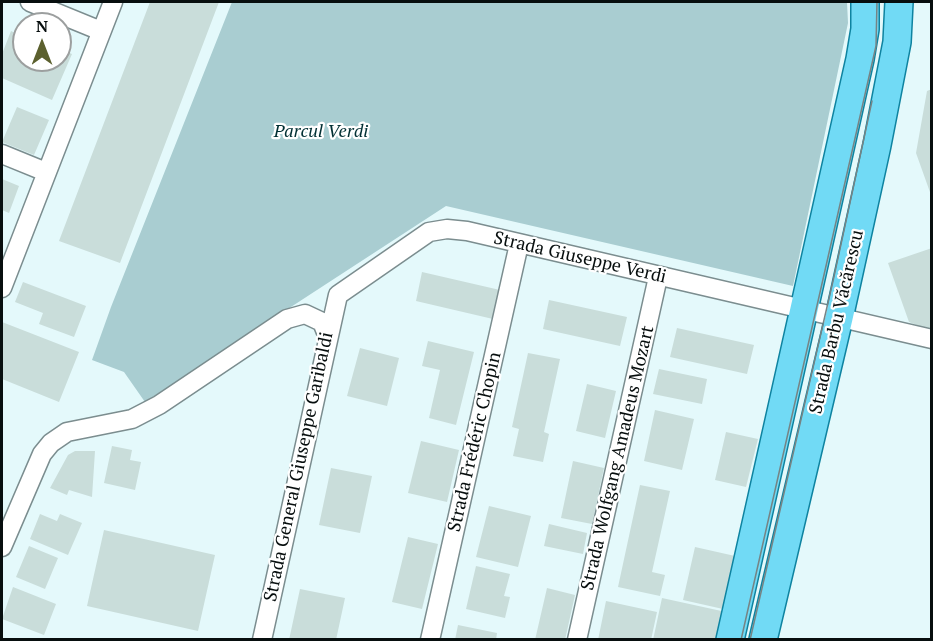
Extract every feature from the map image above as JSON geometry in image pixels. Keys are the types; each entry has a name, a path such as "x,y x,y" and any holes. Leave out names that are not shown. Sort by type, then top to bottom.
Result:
{"main road":[{"name":"Strada Barbu Văcărescu","path":"730,639 860,59 865,29 866,2"},
{"name":"Strada Barbu Văcărescu","path":"763,639 839,318 887,95 898,35 899,2"}],"street":[{"path":"30,2 101,31"},
{"path":"2,288 112,2"},
{"path":"2,154 46,172"},
{"name":"Strada Giuseppe Verdi","path":"338,295 429,232 467,231 932,339"},
{"name":"Strada Frédéric Chopin","path":"430,639 519,244"},
{"name":"Strada Wolfgang Amadeus Mozart","path":"577,639 658,277"},
{"name":"Strada General Giuseppe Garibaldi","path":"262,639 338,295"},
{"path":"2,547 42,454 51,443 67,432 132,419 159,405 287,319 305,314 322,322 328,337"}],"green space":[{"name":"Parcul Verdi","path":"232,2 847,2 848,23 793,286 446,206 145,402 124,372 92,360"}],"building":[{"path":"150,2 219,2 120,263 59,241"},
{"path":"11,31 12,72 64,72 52,100 2,78 2,54"},
{"path":"932,89 931,195 916,153 927,91"},
{"path":"17,107 49,120 34,155 2,142"},
{"path":"2,179 19,186 9,213 2,210"},
{"path":"932,248 932,331 909,322 888,263"},
{"path":"422,272 500,290 493,319 416,301"},
{"path":"23,282 86,306 74,337 39,324 43,313 15,302"},
{"path":"549,300 627,317 620,346 543,329"},
{"path":"2,322 79,352 59,402 2,379"},
{"path":"677,328 754,345 747,374 670,357"},
{"path":"428,341 474,352 456,425 429,418 440,370 422,366"},
{"path":"360,348 399,358 387,406 347,396"},
{"path":"528,353 560,359 544,432 549,434 543,462 513,456 519,429 512,427"},
{"path":"659,369 707,379 702,404 653,394"},
{"path":"587,384 616,391 605,438 576,431"},
{"path":"655,410 694,419 682,470 644,461"},
{"path":"726,432 758,439 746,487 715,480"},
{"path":"421,441 459,450 447,502 408,493"},
{"path":"112,446 132,450 130,460 141,462 135,490 104,483"},
{"path":"75,451 95,451 92,497 69,490 67,495 50,488 68,455"},
{"path":"573,461 604,468 592,524 561,518"},
{"path":"331,468 372,476 360,533 319,525"},
{"path":"640,485 670,491 652,572 665,575 660,596 618,587"},
{"path":"489,506 531,516 518,567 476,557"},
{"path":"40,514 57,521 60,514 82,523 68,555 30,539"},
{"path":"549,524 587,533 583,554 544,546"},
{"path":"104,530 215,555 198,631 87,606"},
{"path":"408,537 438,544 422,609 392,602"},
{"path":"29,546 58,558 45,589 16,577"},
{"path":"695,547 735,556 723,609 683,600"},
{"path":"476,566 510,574 504,596 510,597 505,618 466,609"},
{"path":"13,587 56,604 44,635 2,619"},
{"path":"547,588 575,595 565,640 535,640"},
{"path":"300,589 345,598 336,640 289,640"},
{"path":"662,598 726,612 719,640 653,640"},
{"path":"606,601 657,612 651,640 598,640"},
{"path":"458,625 497,633 496,640 455,640"}],"tram line":[{"path":"741,640 876,46 877,2"},
{"path":"750,640 872,101"}]}
